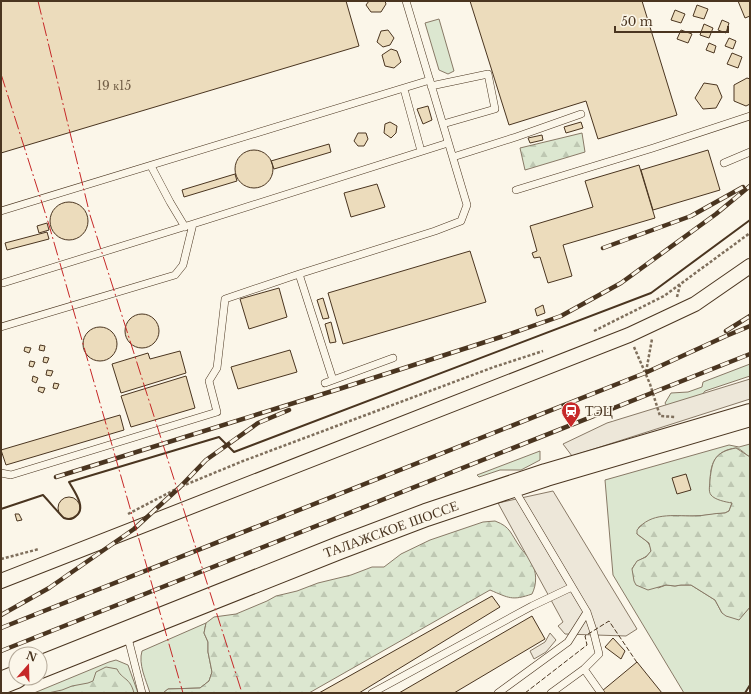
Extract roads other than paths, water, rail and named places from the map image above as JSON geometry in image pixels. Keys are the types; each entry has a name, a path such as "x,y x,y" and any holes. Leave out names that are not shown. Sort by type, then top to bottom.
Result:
{"main road":[{"name":"ТАЛАЖСКОЕ ШОССЕ","path":"48,664 426,515 512,486 750,415"}],"street":[{"path":"1,581 629,335 695,304 750,266"}],"lane":[{"path":"1,479 217,412 209,381 217,368 225,300 299,274 435,231 461,221 467,205 406,1"},
{"path":"1,211 404,89 488,74 495,108 443,124"},
{"path":"404,89 421,151"},
{"path":"453,157 581,114"},
{"path":"516,190 750,117"},
{"path":"3,283 185,227 448,143"},
{"path":"724,163 750,152"},
{"path":"151,166 185,227"},
{"path":"1,327 175,275 183,265 193,224"},
{"path":"299,274 333,380"},
{"path":"325,383 392,358"},
{"path":"1,473 11,475"},
{"path":"512,486 587,612 599,654 584,669 551,693"},
{"path":"372,693 532,606 572,587"},
{"path":"498,693 568,642 587,612"},
{"path":"126,632 142,693"},
{"path":"584,669 601,693"}],"railway":[{"path":"56,477 339,389 561,316 621,283 716,214 750,186"},
{"path":"603,248 691,216 743,187"},
{"path":"726,331 750,316"},
{"path":"1,628 645,373 750,326"},
{"path":"1,651 750,354"},
{"path":"1,615 49,588 134,529 180,487 206,460 258,423 289,410"}],"place":[{"name":"ТЭЦ","path":"571,428"}]}
